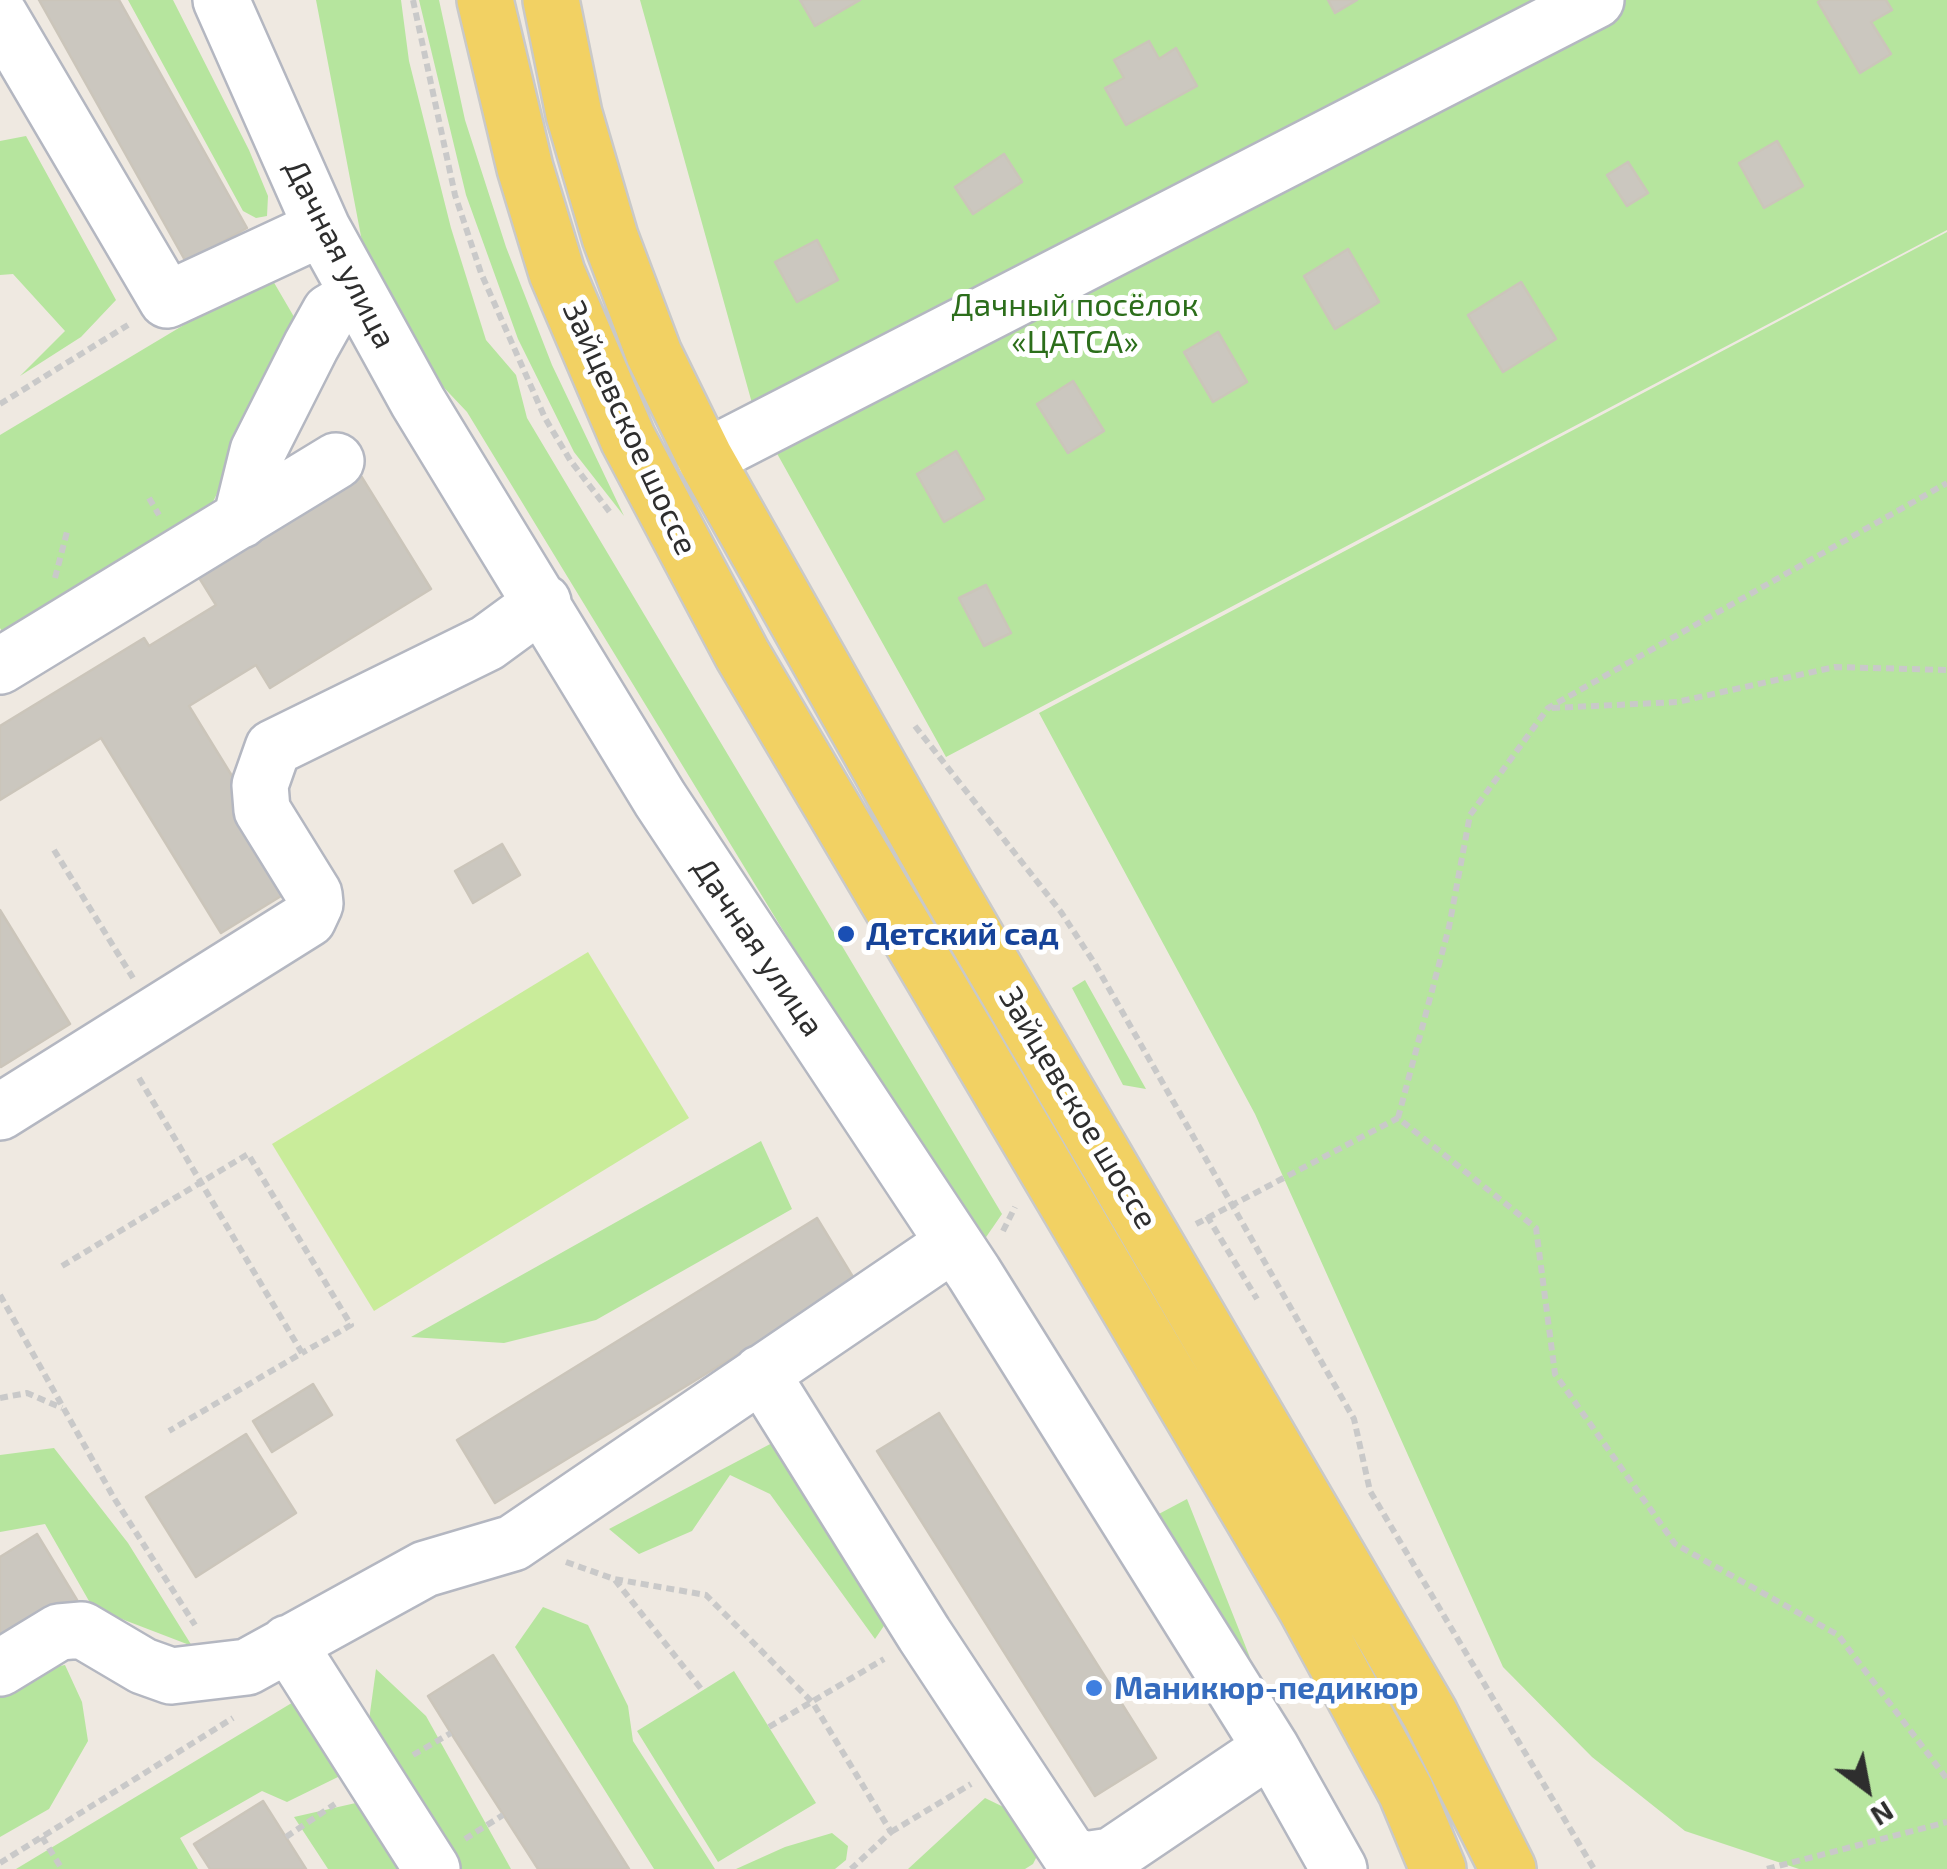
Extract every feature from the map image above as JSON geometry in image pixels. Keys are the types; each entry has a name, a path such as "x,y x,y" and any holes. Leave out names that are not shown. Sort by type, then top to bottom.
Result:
{"main road":[{"name":"Зайцевское шоссе","path":"485,0 525,168 557,273 628,439 742,654 1296,1590 1406,1792 1438,1869"},
{"name":"Зайцевское шоссе","path":"550,0 574,114 610,237 654,354 705,458 947,887 1420,1698 1508,1869"}],"street":[{"name":"Дачная улица","path":"220,0 322,228 418,402 660,799 954,1242 1271,1748 1339,1869"},
{"path":"705,458 1596,0"},
{"path":"0,16 167,300 322,228"},
{"path":"240,520 258,451 312,346 330,312 358,296"},
{"path":"0,666 336,460"},
{"path":"0,1112 308,919 316,904 314,894 262,810 260,785 273,748 486,643 543,602"},
{"path":"0,1668 59,1632 82,1630 143,1666 232,1692 247,1667 425,1570 513,1544 954,1242"},
{"path":"761,1373 924,1634 1068,1852 1096,1861 1271,1748"},
{"path":"288,1643 432,1869"},
{"path":"1406,1792 1450,1869"}],"path":[{"path":"413,0 456,196 481,273 545,418 570,460 618,520"},
{"path":"0,404 167,300"},
{"path":"1257,1299 1207,1216 1398,1118 1449,927 1470,814 1548,708 1947,483"},
{"path":"1548,708 1677,702 1835,667 1947,670"},
{"path":"913,724 1062,912 1354,1418 1370,1491 1594,1869"},
{"path":"54,850 156,1015"},
{"path":"138,1076 302,1353"},
{"path":"1398,1118 1536,1228 1554,1374 1675,1544 1838,1635 1947,1779"},
{"path":"62,1266 248,1154 351,1325 169,1431"},
{"path":"0,1294 114,1498 232,1692 42,1837 0,1863"},
{"path":"0,1398 27,1393 64,1409"},
{"path":"513,1544 614,1579 706,1596 812,1703 891,1832"},
{"path":"614,1579 702,1690"},
{"path":"770,1727 924,1634"},
{"path":"851,1869 891,1832 1008,1762"},
{"path":"286,1837 374,1777"},
{"path":"1767,1869 1947,1822"},
{"path":"42,1837 62,1869"}],"green space":[{"path":"128,0 173,0 249,150 268,196 267,216 256,218 243,211"},
{"path":"316,0 401,0 409,61 451,228 486,340 516,375 527,418 1002,1214 982,1243 798,955 467,412 432,375 364,252"},
{"path":"419,0 439,0 465,120 506,247 552,365 624,516 574,452 518,339 466,195"},
{"name":"Дачный посёлок «ЦАТСА»","path":"640,0 1947,0 1947,230 946,757 755,414"},
{"path":"26,136 116,300 81,337 20,376 65,331 13,274 0,275 0,141"},
{"path":"1947,232 1947,1869 1799,1869 1685,1831 1592,1757 1503,1667 1255,1114 1039,713"},
{"path":"269,274 297,322 206,517 8,642 0,628 0,435"},
{"path":"588,952 689,1118 374,1311 272,1144"},
{"path":"1085,980 1146,1089 1123,1085 1072,988"},
{"path":"761,1141 792,1209 596,1320 504,1343 411,1337"},
{"path":"774,1442 892,1614 875,1639 770,1494 730,1475 692,1531 639,1554 609,1529"},
{"path":"54,1448 128,1543 192,1646 93,1608 45,1524 0,1532 0,1455"},
{"path":"1187,1499 1249,1655 1256,1677 1155,1516"},
{"path":"543,1607 588,1625 628,1706 633,1741 715,1869 654,1869 515,1647"},
{"path":"65,1665 82,1702 88,1741 49,1809 0,1837 0,1677"},
{"path":"376,1669 426,1716 511,1869 452,1869 367,1735"},
{"path":"734,1671 816,1803 718,1862 637,1731"},
{"path":"300,1698 327,1726 340,1776 287,1802 262,1791 180,1838 198,1869 16,1869"},
{"path":"985,1798 1022,1816 1042,1846 1033,1864 1025,1869 908,1869"},
{"path":"369,1800 413,1869 328,1869 294,1817"},
{"path":"832,1833 848,1846 846,1860 835,1869 736,1869 785,1847"}],"building":[{"path":"39,0 119,0 247,228 186,262"},
{"path":"800,0 860,0 815,26"},
{"path":"1328,0 1357,0 1335,13"},
{"path":"1886,0 1892,10 1871,22 1891,54 1860,73 1818,2"},
{"path":"1149,41 1159,59 1176,48 1197,86 1126,125 1105,88 1124,78 1114,60"},
{"path":"1777,141 1803,186 1764,208 1739,163"},
{"path":"1004,154 1022,182 973,214 955,187"},
{"path":"1628,162 1648,193 1627,206 1607,175"},
{"path":"817,240 838,280 797,302 775,262"},
{"path":"1348,249 1379,302 1335,329 1304,276"},
{"path":"1521,282 1556,339 1503,372 1468,315"},
{"path":"1218,332 1247,382 1213,402 1184,352"},
{"path":"1073,381 1104,431 1068,453 1037,404"},
{"path":"956,451 984,499 944,522 917,474"},
{"path":"353,463 431,589 270,688 256,665 189,706 299,885 221,933 101,738 0,800 0,726 144,638 149,646 216,605 190,563"},
{"path":"986,585 1011,633 984,646 959,598"},
{"path":"502,844 520,875 473,903 455,871"},
{"path":"0,910 70,1024 1,1067 0,1065"},
{"path":"817,1218 856,1282 495,1503 457,1440"},
{"path":"313,1384 332,1415 272,1452 253,1421"},
{"path":"939,1413 1156,1758 1095,1796 877,1451"},
{"path":"246,1434 296,1513 196,1577 146,1497"},
{"path":"37,1534 77,1600 0,1646 0,1557"},
{"path":"493,1655 629,1869 538,1869 451,1733 428,1696"},
{"path":"263,1801 306,1869 210,1869 194,1844"}],"place":[{"name":"Детский сад","path":"846,934"},
{"name":"Маникюр-педикюр","path":"1094,1688"}]}
